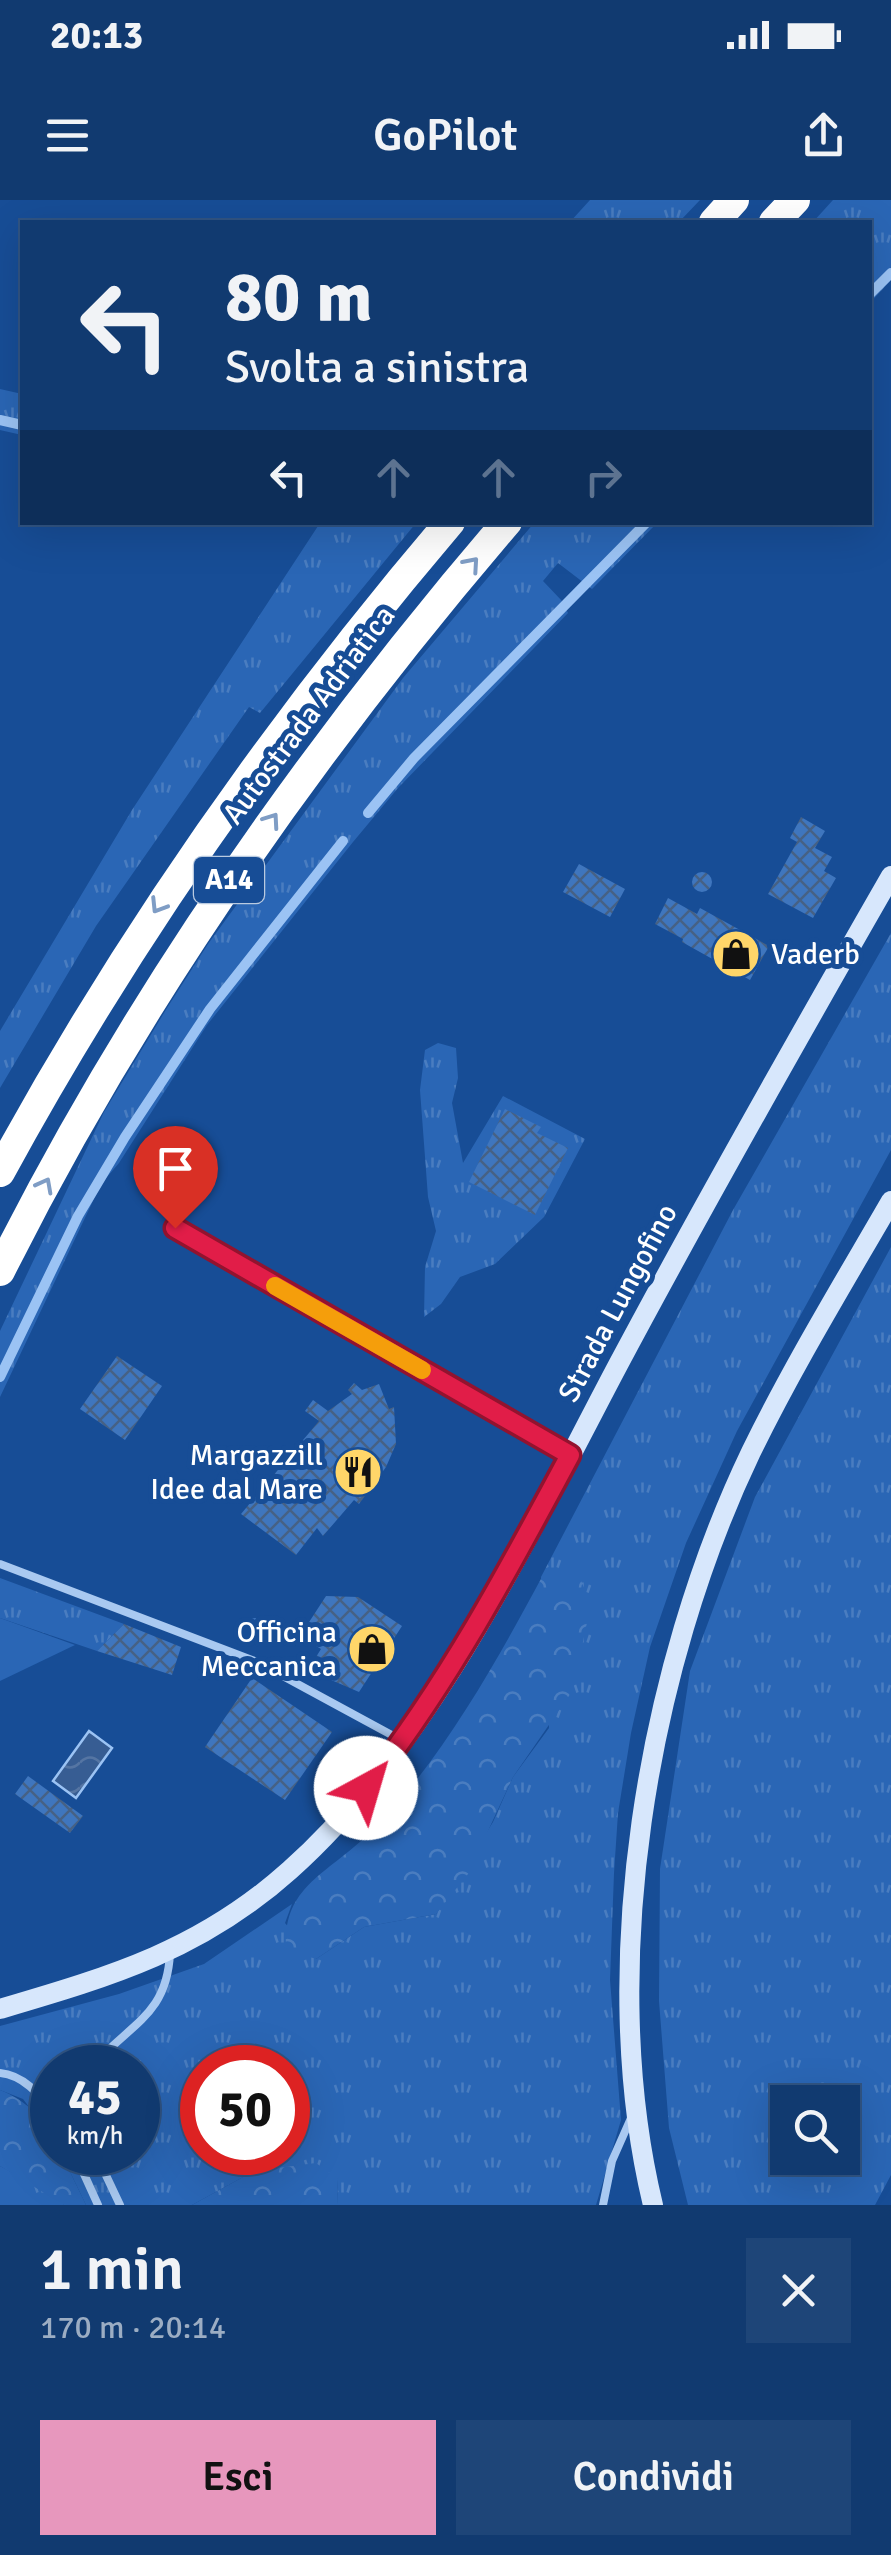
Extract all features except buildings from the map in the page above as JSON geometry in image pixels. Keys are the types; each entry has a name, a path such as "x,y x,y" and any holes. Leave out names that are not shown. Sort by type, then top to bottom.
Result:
{"highway":[{"path":"716,220 734,200"},
{"path":"776,220 795,200"},
{"name":"Autostrada Adriatica","path":"0,1172 42,1094 165,894 288,722 372,613 447,525"},
{"name":"Autostrada Adriatica","path":"0,1271 90,1102 212,904 325,746 506,525"}],"main road":[{"name":"Strada Lungofino","path":"0,2009 118,1974 219,1925 292,1869 347,1812 403,1741 472,1634 766,1091 891,876"},
{"path":"652,2205 630,2033 630,1913 648,1782 694,1593 750,1455 891,1201"}],"lane":[{"path":"175,1228 570,1455"},
{"path":"0,1564 257,1662 403,1741"},
{"path":"111,2045 155,2008 169,1980 170,1952"},
{"path":"0,2073 30,2087"},
{"path":"603,2205 612,2160 637,2105"},
{"path":"84,2175 98,2205"},
{"path":"105,2175 120,2205"}],"green space":[{"path":"590,200 700,200 681,220 572,220"},
{"path":"833,200 891,200 891,280 872,301 872,220 815,220"},
{"path":"0,389 20,394 20,435 0,430"},
{"path":"319,525 414,525 260,713 249,707 96,926 0,1088 0,1031 132,810"},
{"path":"532,525 655,525 592,589 558,563 543,581 568,613 398,788 207,1025 119,1163 101,1184 0,1397 0,1331 104,1112 208,944 403,678"},
{"path":"891,933 891,1150 737,1431 686,1543 650,1647 618,1813 614,1873 610,1980 621,2120 596,2205 337,2205 338,2179 296,2175 310,2175 310,2045 180,2045 180,2175 247,2175 192,2205 86,2205 72,2175 160,2175 160,2045 30,2045 30,2108 23,2099 0,2090 0,2026 119,1994 204,1964 292,1904 285,1923 316,1959 364,1927 436,1914 493,1822 513,1777 549,1728 541,1577 733,1210"},
{"path":"438,1043 456,1048 458,1078 452,1103 463,1163 503,1096 585,1139 544,1217 495,1264 460,1277 441,1304 424,1317 425,1267 436,1231 428,1197 420,1090 425,1050"},
{"path":"891,1247 891,2175 875,2205 688,2205 669,2128 659,2001 660,1869 690,1671 755,1497"},
{"path":"564,1571 581,1581 591,1603 573,1690 513,1777 468,1874 436,1914 364,1927 316,1959 286,1948 287,1928 298,1898 361,1841 414,1784 462,1716 543,1575"},
{"path":"0,1578 124,1624 97,1651 0,1618"},
{"path":"0,1618 75,1645 0,1681"},
{"path":"0,2090 30,2108 30,2175 72,2175 86,2205 64,2205 0,2166"},
{"path":"316,2163 338,2179 337,2205 192,2205 247,2175 310,2175 310,2164"},
{"path":"0,2166 58,2198 64,2205 0,2205"}],"water":[{"path":"89,1731 112,1748 76,1798 53,1781"}],"waterway":[{"path":"872,292 891,273"},
{"path":"0,420 20,425"},
{"path":"368,813 414,758 644,525"},
{"path":"0,1377 78,1216 125,1137 210,1009 343,841"}],"slow traffic":[{"path":"275,1286 422,1370"}],"place":[{"name":"Vaderb","path":"736,954"},
{"name":"Margazzill Idee dal Mare","path":"358,1472"},
{"name":"Officina Meccanica","path":"372,1649"}],"route":[{"path":"175,1228 570,1455 440,1687 366,1788"}]}
